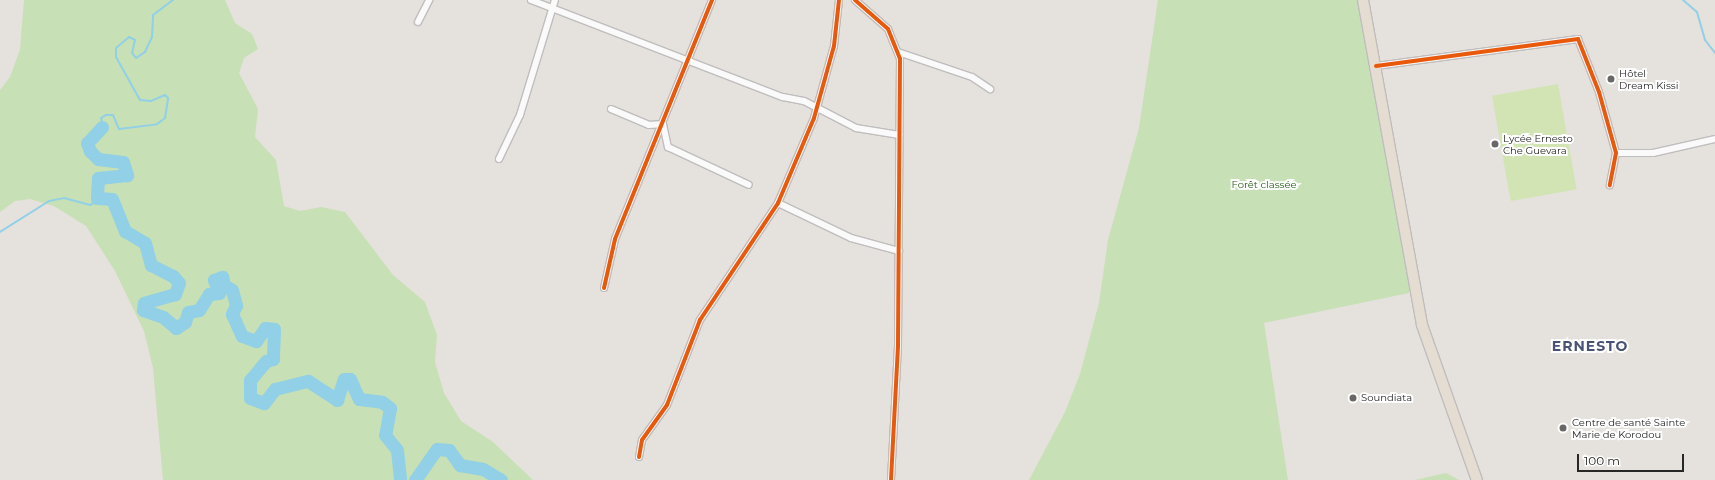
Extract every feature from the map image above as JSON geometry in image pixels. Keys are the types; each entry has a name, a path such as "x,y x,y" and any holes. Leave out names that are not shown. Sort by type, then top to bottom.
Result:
{"highway":[{"path":"1363,0 1422,325 1477,480"}],"street":[{"path":"418,22 429,0"},
{"path":"531,0 688,57 757,88 817,107 856,128 899,135"},
{"path":"499,159 520,115 555,0"},
{"path":"604,288 615,239 663,124 688,57 712,0"},
{"path":"639,457 642,440 667,405 700,320 778,203 817,107 834,46 839,0"},
{"path":"855,0 888,29 898,52 899,251 891,480"},
{"path":"1376,66 1578,39 1599,92 1616,153 1610,185"},
{"path":"898,52 972,77 990,89"},
{"path":"611,109 649,125 663,124"},
{"path":"663,124 668,147 749,185"},
{"path":"1616,153 1653,153 1715,140"},
{"path":"778,203 851,238 899,251"}],"green space":[{"path":"24,0 225,0 235,23 252,34 258,49 244,58 239,73 258,109 255,137 276,160 284,206 300,211 321,207 345,212 393,275 425,302 437,335 435,362 444,393 461,421 493,442 533,480 163,480 153,368 144,331 115,271 86,226 54,206 30,199 15,201 0,212 0,90 10,77 20,50"},
{"name":"Forêt classée","path":"1158,0 1369,0 1415,265 1409,293 1264,323 1288,480 1029,480 1065,412 1080,374 1099,303 1108,240 1139,128"},
{"path":"1558,84 1577,189 1511,201 1492,96"},
{"path":"1446,473 1459,480 1415,480"}],"waterway":[{"path":"103,125 101,118 106,115 113,115 119,129 157,124 165,118 168,98 165,95 151,101 140,100 116,57 116,48 129,37 135,40 132,53 136,58 145,52 152,37 153,15 173,0"},
{"path":"1683,0 1697,12 1705,40 1715,53"},
{"path":"102,127 87,143 90,151 98,159 123,162 127,175 98,178 97,198 112,199 125,231 145,243 151,265 173,276 179,283 175,294 144,303 143,310 163,317 176,328 185,322 188,312 199,310 209,294 219,293 214,280 222,277 224,285 232,290 236,305 232,314 242,336 256,341 265,328 274,329 273,359 266,361 250,380 250,398 264,403 275,389 308,381 337,400 344,379 350,379 359,399 382,402 390,408 385,435 397,450 400,480"},
{"path":"0,232 49,201 64,198 90,205 100,200"},
{"path":"415,480 437,449 449,450 460,465 483,469 501,480"}],"cycle path":[{"path":"604,288 615,239 712,0"},
{"path":"639,457 642,440 667,405 700,320 778,203 814,118 834,46 839,0"},
{"path":"855,0 888,29 900,59 898,346 891,480"},
{"path":"1376,66 1578,39 1599,92 1616,153 1610,185"}],"place":[{"name":"Hôtel Dream Kissi","path":"1611,79"},
{"name":"Lycée Ernesto Che Guevara","path":"1495,144"},
{"name":"Soundiata","path":"1353,398"},
{"name":"Centre de santé Sainte Marie de Korodou","path":"1563,428"}],"district":[{"name":"ERNESTO","path":"1590,346"}]}
